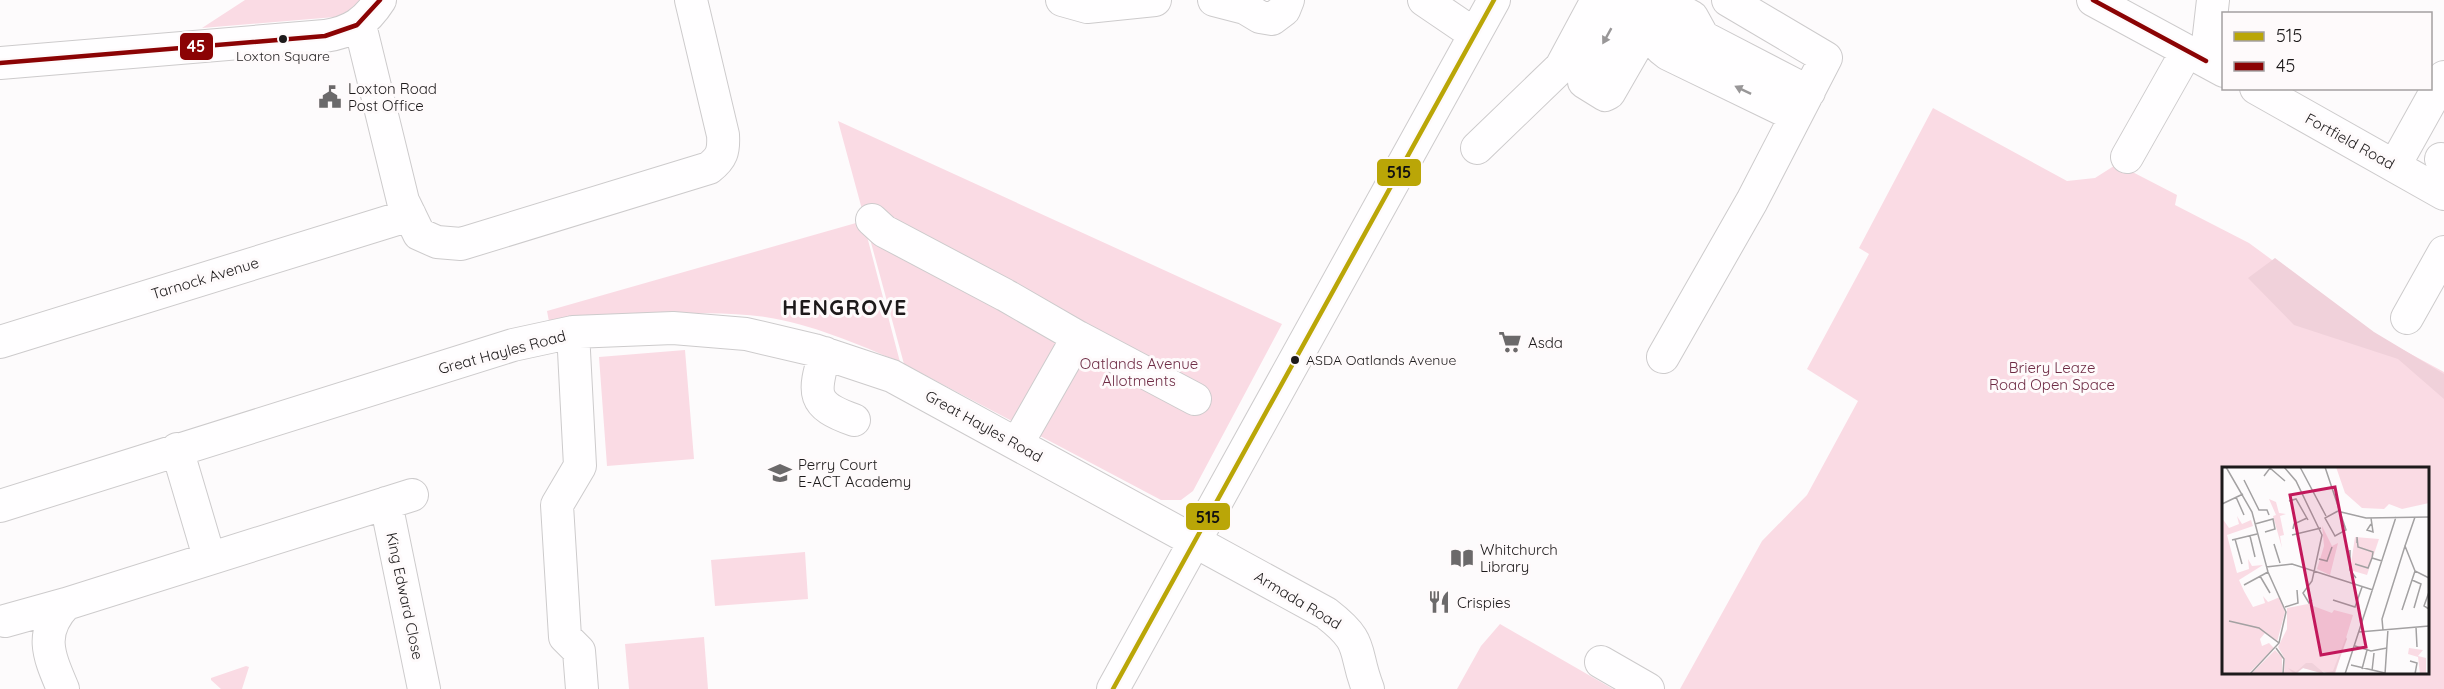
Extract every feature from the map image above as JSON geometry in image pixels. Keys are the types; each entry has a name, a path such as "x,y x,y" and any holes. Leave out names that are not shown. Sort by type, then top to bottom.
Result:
{"street":[{"path":"0,63 326,36 344,33 360,25 380,0"},
{"path":"360,25 403,201 418,234 437,242 461,244 709,168 719,161 724,150 723,135 691,0"},
{"path":"1062,0 1087,7 1155,0"},
{"path":"1214,0 1245,8 1260,17 1272,19 1284,10 1288,0"},
{"path":"1424,0 1474,34"},
{"path":"1113,689 1193,540 1494,0"},
{"path":"1477,148 1561,67 1597,0"},
{"path":"1663,357 1752,201 1826,58 1728,0"},
{"path":"2093,0 2205,61"},
{"path":"2127,157 2205,61 2213,0"},
{"path":"1651,8 1658,46 1668,54 1802,104"},
{"path":"1651,8 1682,38 1702,37 1802,104"},
{"path":"2395,165 2444,77"},
{"name":"Fortfield Road","path":"2260,90 2444,194"},
{"name":"Tarnock Avenue","path":"0,342 410,215"},
{"path":"872,220 884,231 1195,399"},
{"path":"2406,318 2444,252"},
{"name":"Great Hayles Road","path":"0,506 513,345 573,332 673,328 736,333 825,353 892,376 1193,540"},
{"path":"573,332 580,466 557,505 565,637 579,651 582,689"},
{"path":"1017,444 1078,337"},
{"path":"825,353 818,379 818,396 828,409 854,420"},
{"path":"177,449 209,557"},
{"name":"King Edward Close","path":"5,621 66,604 209,557 399,499 424,689"},
{"name":"Armada Road","path":"1193,540 1326,613 1347,629 1357,644 1368,689"},
{"path":"63,689 52,662 47,641 53,617 66,604"},
{"path":"1602,662 1648,689"}],"green space":[{"path":"245,0 360,0 347,13 335,17 202,28"},
{"name":"Briery Leaze Road Open Space","path":"1933,108 2067,181 2095,178 2117,164 2177,195 2175,205 2249,243 2370,332 2444,372 2444,689 1680,689 1762,541 1807,495 1858,401 1807,369 1869,254 1859,248"},
{"name":"Oatlands Avenue Allotments","path":"838,121 1282,324 1193,491 1181,500 1161,500 904,364"},
{"path":"863,221 900,362 800,324 738,314 684,314 630,318 551,332 547,311"},
{"path":"685,350 694,459 607,466 599,357"},
{"path":"805,552 808,599 715,606 711,560"},
{"path":"1500,624 1613,689 1457,689 1481,646"},
{"path":"704,637 708,689 629,689 625,644"},
{"path":"249,667 242,689 221,689 211,680 211,678"}],"shaded area":[{"path":"2275,258 2374,332 2444,374 2444,399 2398,359 2294,325 2248,278"}],"transit line":[{"name":"45","path":"0,63 325,36 357,25 380,0"},
{"name":"515","path":"1113,689 1494,0"},
{"name":"45","path":"2093,0 2206,61"}],"place":[{"name":"Loxton Square","path":"283,39"},
{"name":"Loxton Road Post Office","path":"330,97"},
{"name":"Asda","path":"1510,342"},
{"name":"ASDA Oatlands Avenue","path":"1295,360"},
{"name":"Perry Court E-ACT Academy","path":"780,473"},
{"name":"Whitchurch Library","path":"1462,558"},
{"name":"Crispies","path":"1439,602"}],"district":[{"name":"HENGROVE","path":"845,307"}]}
